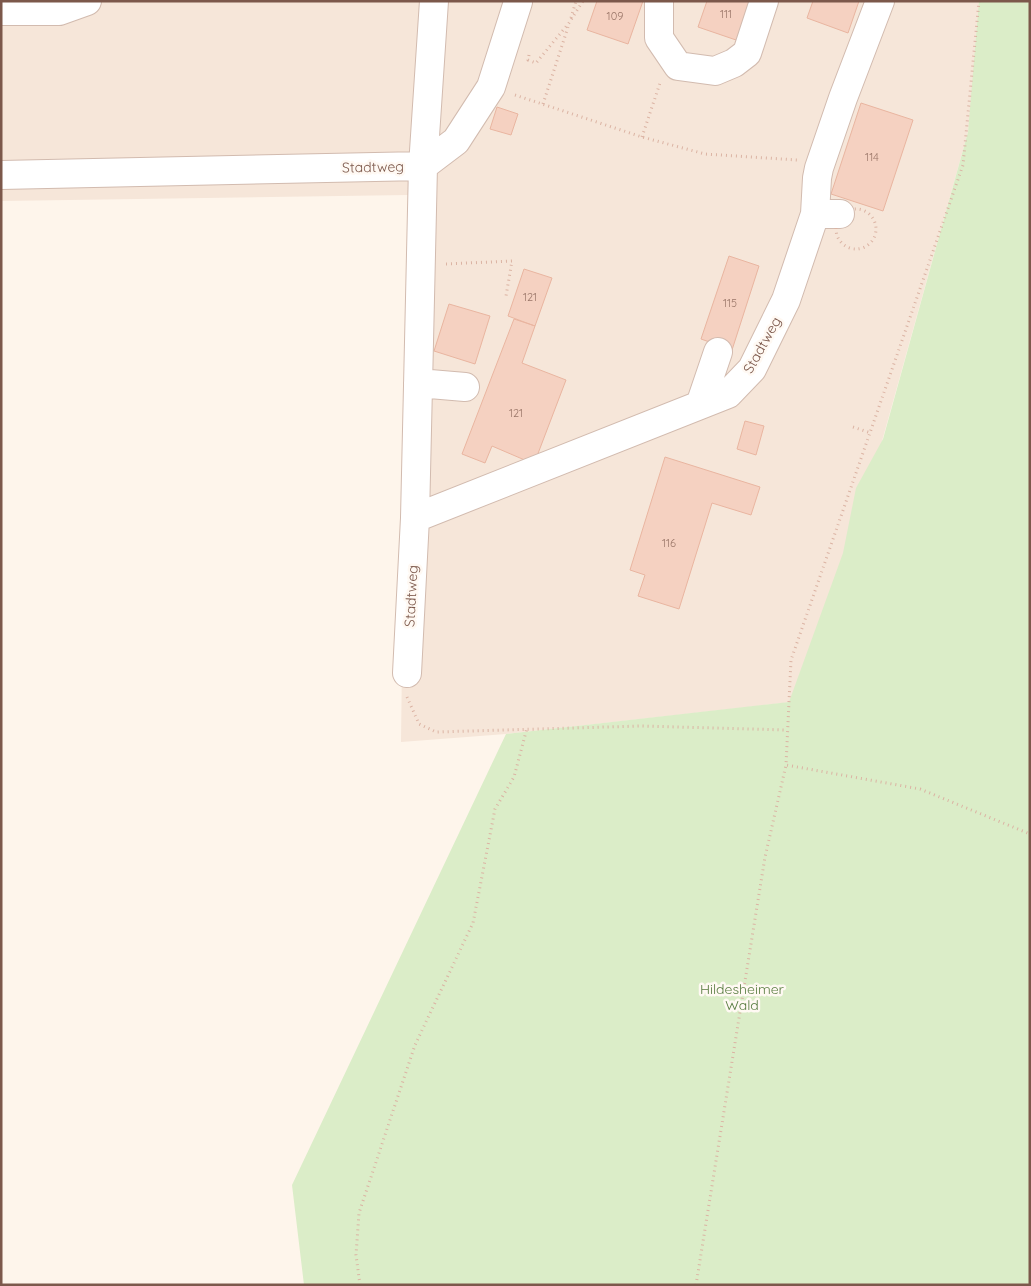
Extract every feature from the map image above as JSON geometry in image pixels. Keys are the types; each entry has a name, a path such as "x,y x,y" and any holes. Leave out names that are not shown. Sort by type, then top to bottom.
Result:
{"street":[{"path":"1,11 58,11 87,1"},
{"path":"423,166 434,1"},
{"path":"659,1 659,38 678,66 715,72 734,63 747,53 764,1"},
{"name":"Stadtweg","path":"415,518 728,394 752,369 828,214 816,178 843,98 880,1"},
{"path":"423,166 456,141 490,87 518,2"},
{"name":"Stadtweg","path":"1,175 423,166 415,518 407,674"},
{"path":"700,405 718,352"},
{"path":"418,383 465,387"}],"path":[{"path":"543,104 576,1"},
{"path":"528,60 536,63 569,23 583,1"},
{"path":"696,1285 765,857 786,765 791,660 963,165 979,1"},
{"path":"642,137 669,52"},
{"path":"490,87 642,137 705,154 802,161"},
{"path":"420,264 512,261 506,296"},
{"path":"853,427 870,433"},
{"path":"407,674 407,695 419,724 436,732 641,726 787,730"},
{"path":"360,1285 356,1255 359,1213 415,1045 473,924 494,809 514,777 527,728"},
{"path":"786,765 920,789 1030,834"}],"shaded area":[{"path":"1,1 984,1 968,132 810,700 506,734 401,742 408,195 1,201"}],"green space":[{"name":"Hildesheimer Wald","path":"979,1 1030,1 1030,1285 304,1285 292,1185 506,734 789,702 843,553 856,488 883,439 968,132"}],"building":[{"path":"597,1 643,1 628,44 587,30"},
{"path":"707,1 753,1 739,41 698,27"},
{"path":"813,1 859,1 848,33 807,18"},
{"path":"861,103 913,120 883,211 831,194"},
{"path":"497,107 518,114 511,135 490,129"},
{"path":"729,256 759,266 732,350 701,339"},
{"path":"524,269 552,278 535,326 508,316"},
{"path":"449,304 490,316 475,364 434,351"},
{"path":"514,319 535,326 522,363 566,380 534,464 492,446 485,463 462,454"},
{"path":"745,421 764,426 756,455 737,449"},
{"path":"665,457 760,487 751,515 712,503 679,609 638,596 645,575 630,570"}]}
